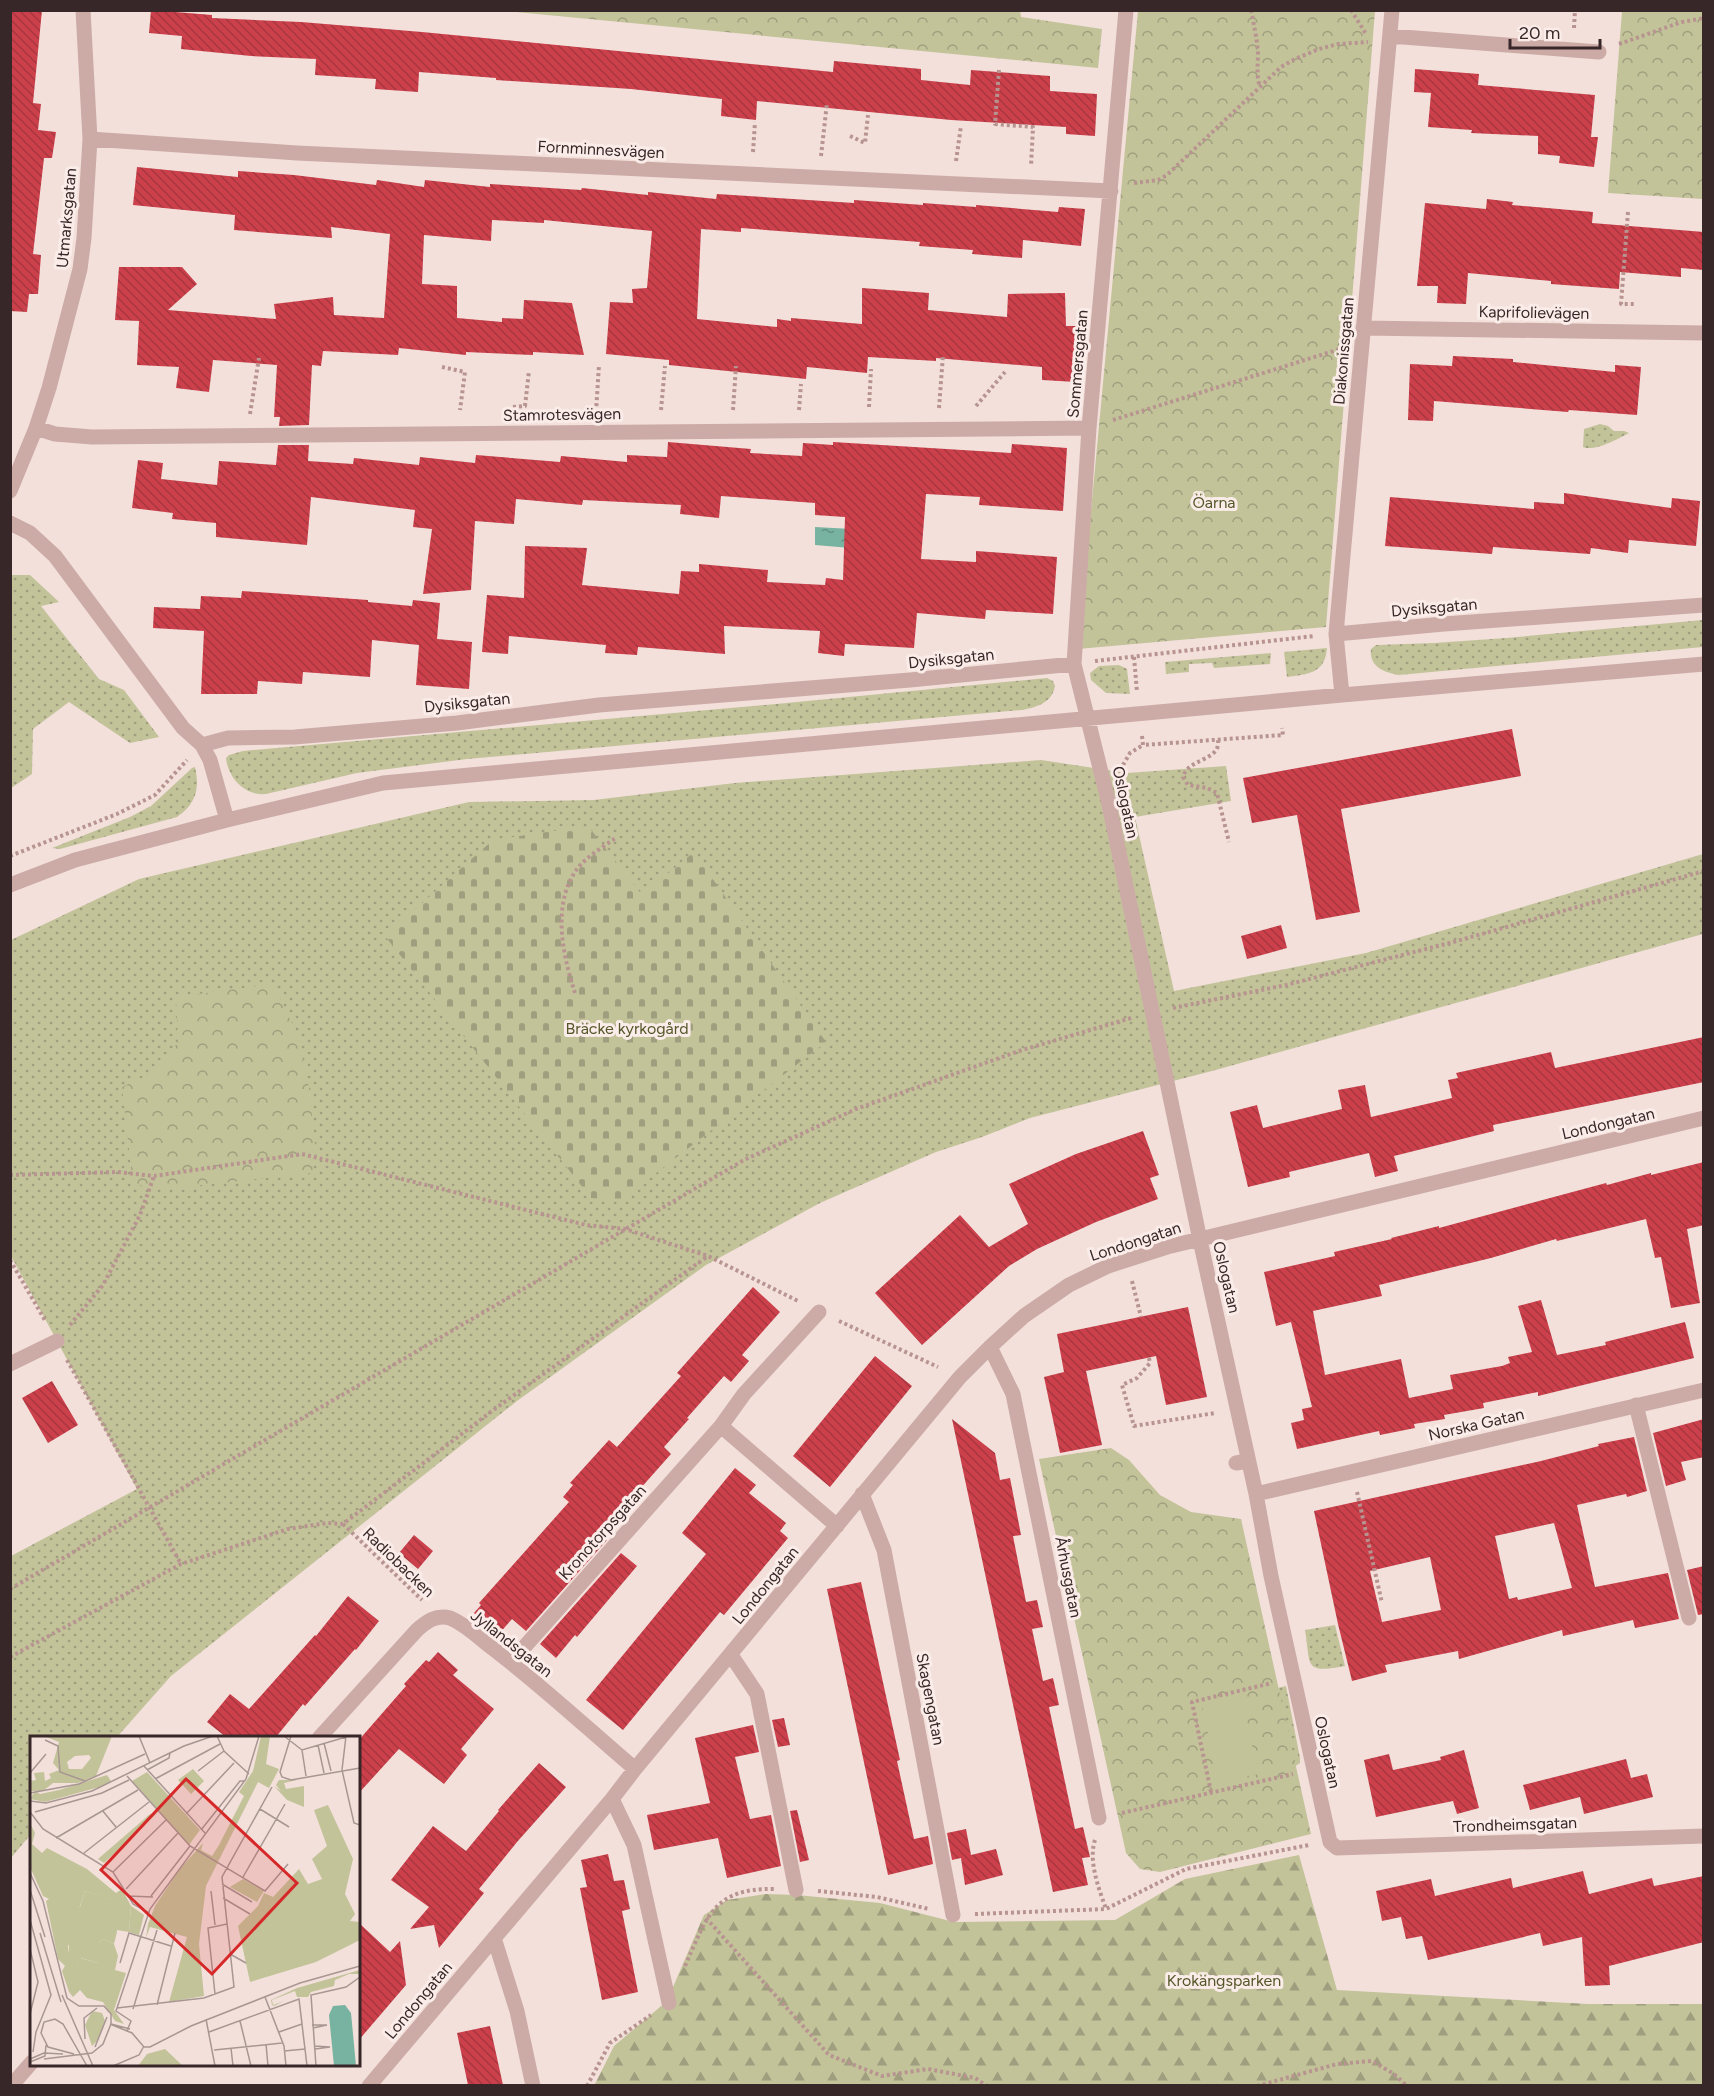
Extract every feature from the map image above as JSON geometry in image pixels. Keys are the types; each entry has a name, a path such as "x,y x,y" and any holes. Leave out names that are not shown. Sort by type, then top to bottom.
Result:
{"street":[{"name":"Utmarksgatan","path":"10,490 36,428 52,378 80,269 90,139 83,10"},
{"name":"Sommersgatan","path":"1089,720 1074,664 1089,428 1126,10"},
{"name":"Diakonissgatan","path":"1342,695 1336,634 1392,10"},
{"path":"1390,36 1599,52"},
{"name":"Fornminnesvägen","path":"90,139 297,153 1111,191"},
{"name":"Kaprifolievägen","path":"1363,335 1704,333"},
{"name":"Stamrotesvägen","path":"36,428 55,434 92,437 1089,428"},
{"path":"10,523 30,533 55,556 183,728 202,745 210,760 227,820"},
{"name":"Dysiksgatan","path":"1336,634 1704,605"},
{"name":"Dysiksgatan","path":"202,745 228,738 295,737 457,723 599,705 910,681 1074,664"},
{"path":"12,881 75,860 227,820 383,783 1704,664"},
{"name":"Oslogatan","path":"1089,720 1237,1409 1242,1462 1256,1494 1330,1842"},
{"name":"Londongatan","path":"369,2085 612,1799 960,1377 1024,1316 1069,1285 1127,1259 1704,1118"},
{"name":"Kronotorpsgatan","path":"511,1662 722,1426 744,1394 819,1312"},
{"path":"10,1364 57,1341"},
{"name":"Århusgatan","path":"990,1347 1013,1394 1099,1818"},
{"name":"Norska Gatan","path":"1256,1494 1704,1390"},
{"path":"1636,1406 1689,1618"},
{"path":"722,1426 837,1526"},
{"name":"Skagengatan","path":"862,1494 884,1550 953,1915"},
{"path":"320,1736 417,1630 428,1620 439,1617"},
{"name":"Jyllandsgatan","path":"439,1617 449,1618 464,1626 511,1662 635,1769"},
{"path":"731,1655 757,1694 796,1890"},
{"path":"612,1799 634,1845 669,2003"},
{"name":"Trondheimsgatan","path":"1330,1842 1337,1848 1704,1836"},
{"path":"494,1938 517,2011 533,2085"},
{"path":"11,2085 30,2064"}],"path":[{"path":"1251,10 1258,54 1256,75 1260,87"},
{"path":"1111,191 1125,184 1158,180 1167,175 1281,67 1319,49 1338,44 1371,42 1351,10"},
{"path":"1599,52 1682,22 1704,18"},
{"path":"999,70 995,124 1033,127 1029,187"},
{"path":"818,177 827,103"},
{"path":"850,136 865,143 868,115"},
{"path":"750,174 755,123"},
{"path":"953,184 961,126"},
{"path":"1628,212 1621,304 1635,304"},
{"path":"1089,428 1363,335"},
{"path":"938,429 943,355"},
{"path":"246,435 259,358"},
{"path":"595,432 599,365"},
{"path":"660,432 665,366"},
{"path":"731,431 736,366"},
{"path":"442,367 465,372 458,434"},
{"path":"868,430 871,369"},
{"path":"513,407 525,406 529,371"},
{"path":"973,408 1005,372"},
{"path":"1074,664 1336,634"},
{"path":"1218,740 1219,746 1215,752 1188,767 1183,777 1188,785 1207,788 1217,793 1229,842"},
{"path":"10,856 117,814 155,795 202,745"},
{"path":"575,993 565,958 563,940 565,895 575,872 584,862 617,837"},
{"path":"10,1588 744,1160 856,1110 1019,1051 1153,1012 1286,985 1456,941 1704,871"},
{"path":"10,1175 118,1172 154,1176 302,1154 586,1225 624,1229 708,1256 819,1312 960,1377"},
{"path":"57,1341 103,1285 140,1215 154,1176"},
{"path":"10,1657 181,1564 288,1529 327,1523 342,1524 496,1408 708,1256"},
{"path":"1127,1259 1141,1317"},
{"path":"10,1260 181,1564"},
{"path":"1149,1358 1150,1363 1137,1378 1122,1385 1134,1426 1237,1409"},
{"path":"1353,1471 1382,1603"},
{"name":"Radiobacken","path":"342,1524 439,1617"},
{"path":"1211,1792 1192,1702 1294,1678"},
{"path":"1106,1909 1099,1889 1092,1850 1099,1818 1314,1770"},
{"path":"587,2085 610,2043 669,2003 706,1918 730,1895 763,1889 877,1897 953,1915 1106,1909 1186,1869 1330,1842"},
{"path":"706,1918 829,2055 882,2076 928,2069 975,2078 987,2085"},
{"path":"1257,2085 1336,2064 1372,2061 1407,2085"}],"green space":[{"path":"1020,10 1021,17 1102,29 1098,68 506,11"},
{"name":"Öarna","path":"1138,11 1375,11 1326,627 1078,649"},
{"path":"1622,11 1703,11 1703,199 1608,193"},
{"path":"1600,424 1614,431 1629,433 1593,448 1583,447 1584,429"},
{"path":"11,575 30,575 59,602 41,606 99,679 124,690 159,737 130,743 69,702 33,729 32,774 11,788"},
{"path":"1703,620 1703,647 1399,675 1379,668 1371,655 1371,649 1376,645 1506,638"},
{"path":"1327,648 1326,657 1319,668 1308,673 1287,677 1284,652"},
{"path":"1271,653 1270,664 1214,668 1212,663 1189,664 1189,672 1166,674 1165,662"},
{"path":"1119,665 1127,669 1130,694 1106,693 1091,680 1090,673 1099,666"},
{"path":"1047,678 1053,681 1055,686 1051,696 1038,706 1022,710 467,759 357,773 266,794 251,792 239,784 230,772 226,758 243,751"},
{"path":"1041,760 1127,773 1226,766 1231,801 1135,817 1174,991 1366,953 1703,854 1703,934 1212,1071 1030,1118 936,1152 820,1203 706,1265 517,1401 171,1676 118,1736 30,1736 30,1835 11,1858 11,1556 137,1489 11,1256 11,940 139,879 469,802 594,800 735,783"},
{"path":"195,767 197,789 195,795 189,807 177,817 60,849 52,848 130,817 151,806"},
{"name":"Bräcke kyrkogård","path":"588,826 642,895 694,852 826,1042 620,1201 591,1198 385,936 493,840"},
{"path":"273,984 297,1034 309,1088 316,1152 312,1173 175,1188 133,1185 122,1087 155,1072 178,1042 176,997"},
{"path":"1111,1448 1129,1460 1160,1495 1191,1512 1241,1519 1311,1834 1160,1872 1140,1869 1126,1853 1039,1459"},
{"path":"1335,1625 1345,1666 1315,1668 1309,1659 1305,1630"},
{"path":"1286,1686 1300,1758 1300,1763 1294,1767 1260,1692"},
{"path":"1242,1696 1258,1774 1218,1782 1202,1704"},
{"name":"Krokängsparken","path":"1299,1855 1337,1990 1588,2004 1703,2004 1703,2085 594,2086 614,2046 667,2001 704,1915 727,1900 766,1894 880,1903 954,1922 1115,1920 1185,1879"}],"water":[{"path":"815,527 852,529 851,548 815,545"}],"building":[{"path":"10,10 42,10 33,103 41,104 38,130 56,132 52,158 44,158 33,254 41,255 38,294 29,294 27,312 10,311"},
{"path":"151,10 212,15 212,18 301,22 422,32 833,72 834,61 921,69 921,80 970,85 971,70 1050,76 1050,91 1097,94 1095,136 1066,134 1066,127 951,120 757,101 756,120 721,116 722,99 631,89 496,80 496,78 419,72 418,92 375,89 376,79 315,75 316,59 251,56 181,49 182,36 149,33"},
{"path":"1415,69 1479,74 1478,85 1595,95 1591,137 1598,137 1594,167 1559,163 1560,156 1538,154 1538,136 1471,133 1472,130 1428,127 1431,93 1414,92"},
{"path":"137,167 238,177 238,171 294,175 376,185 377,180 424,187 425,180 490,187 490,184 581,190 582,188 716,199 717,194 854,203 854,200 923,205 923,203 976,207 976,205 1058,212 1059,207 1085,209 1081,246 1023,240 1022,258 972,254 973,250 919,246 920,242 741,228 741,232 701,229 697,319 777,327 777,319 791,321 791,318 862,324 862,288 929,293 928,310 1007,317 1008,294 1065,293 1066,326 1078,326 1076,382 1042,380 1042,367 936,358 936,361 868,357 867,373 807,367 806,379 669,365 669,360 606,354 610,302 633,303 632,289 647,288 652,231 544,220 544,223 492,220 491,241 424,235 422,284 457,286 457,318 502,322 502,318 523,319 524,300 572,303 584,355 466,352 466,355 399,348 398,355 323,351 321,366 312,365 309,425 279,426 280,417 274,417 277,365 213,360 209,392 176,388 179,367 137,365 139,321 115,320 119,267 182,267 197,284 168,310 276,319 274,304 333,297 334,315 384,318 390,234 331,227 332,238 234,230 235,215 133,205"},
{"path":"1487,199 1513,202 1512,205 1593,212 1592,223 1704,232 1704,270 1681,268 1681,277 1620,272 1619,289 1551,284 1551,281 1468,273 1466,304 1437,303 1438,286 1417,286 1425,203 1486,209"},
{"path":"1453,356 1513,359 1513,362 1615,372 1615,365 1641,367 1637,415 1434,401 1433,421 1408,420 1410,364 1452,366"},
{"path":"668,442 751,449 750,453 802,456 803,443 833,445 833,442 1011,453 1012,444 1067,448 1063,511 979,505 980,497 926,494 921,559 976,562 976,551 1057,557 1053,614 986,610 985,619 917,613 914,648 845,644 844,656 818,653 820,631 724,626 725,654 638,647 637,655 605,653 606,645 509,636 508,654 482,652 487,595 524,598 525,546 587,548 582,585 679,594 681,571 699,572 699,564 768,570 767,582 825,585 826,578 843,580 845,517 815,515 815,503 721,496 719,518 680,514 681,505 583,500 582,505 516,499 514,524 475,521 471,590 423,594 432,529 413,527 415,510 311,497 307,545 216,537 216,523 172,519 173,513 132,508 138,460 163,463 161,479 217,485 219,461 276,465 278,445 309,445 308,461 353,464 354,458 419,465 420,457 475,463 476,455 560,462 561,456 627,462 627,455 667,457"},
{"path":"1564,493 1671,508 1672,498 1700,501 1696,546 1629,540 1628,553 1591,548 1590,554 1493,547 1492,554 1385,546 1390,497 1534,509 1534,502 1564,504"},
{"path":"242,591 368,600 368,602 412,606 413,600 440,603 437,639 472,642 469,689 416,685 419,645 372,640 370,677 303,672 302,684 258,681 257,694 201,694 204,631 153,628 154,607 200,609 201,596 241,598"},
{"path":"1512,729 1521,776 1341,809 1360,912 1316,920 1297,815 1252,823 1243,778"},
{"path":"1281,925 1287,948 1247,959 1241,936"},
{"path":"1704,1037 1704,1082 1493,1125 1494,1131 1394,1156 1398,1171 1375,1177 1369,1153 1289,1172 1290,1177 1248,1187 1230,1112 1257,1105 1263,1128 1342,1109 1338,1090 1365,1085 1371,1117 1452,1098 1448,1080 1458,1078 1456,1073 1551,1052 1555,1068"},
{"path":"1143,1131 1159,1175 1150,1178 1158,1199 1096,1222 1037,1249 1009,1266 922,1345 875,1293 960,1215 989,1247 1028,1224 1009,1184 1076,1154"},
{"path":"1704,1162 1704,1225 1687,1229 1700,1303 1671,1308 1661,1257 1655,1258 1646,1219 1557,1241 1556,1239 1491,1258 1379,1285 1382,1296 1313,1311 1325,1375 1401,1359 1409,1398 1453,1389 1450,1375 1502,1366 1510,1363 1508,1357 1532,1352 1518,1306 1541,1300 1557,1355 1606,1345 1605,1342 1685,1322 1694,1358 1538,1396 1538,1392 1483,1403 1484,1408 1444,1415 1445,1419 1414,1424 1415,1428 1380,1435 1379,1431 1297,1449 1291,1423 1304,1420 1302,1409 1312,1407 1291,1322 1276,1326 1264,1272 1335,1256 1334,1252 1439,1226 1439,1228 1606,1183 1607,1185"},
{"path":"753,1287 780,1312 742,1355 749,1361 731,1382 724,1376 687,1418 689,1419 664,1447 671,1454 600,1534 607,1540 526,1631 512,1619 498,1635 474,1613 481,1605 479,1603 569,1502 563,1497 573,1485 570,1483 609,1440 617,1447 681,1376 677,1373"},
{"path":"1188,1307 1207,1397 1166,1405 1156,1356 1086,1371 1102,1445 1060,1453 1044,1377 1064,1372 1057,1334"},
{"path":"875,1356 912,1386 830,1487 793,1456"},
{"path":"52,1381 78,1425 48,1443 22,1398"},
{"path":"952,1419 995,1453 1000,1480 1010,1478 1021,1535 1013,1536 1026,1602 1037,1600 1043,1627 1032,1629 1043,1681 1053,1678 1059,1705 1049,1707 1075,1829 1083,1827 1090,1857 1082,1858 1088,1885 1053,1892"},
{"path":"1704,1419 1704,1457 1681,1462 1686,1480 1666,1486 1653,1433"},
{"path":"1634,1437 1647,1491 1627,1497 1626,1494 1577,1505 1595,1587 1668,1573 1679,1619 1635,1628 1633,1620 1563,1636 1562,1630 1459,1659 1458,1651 1385,1665 1387,1672 1352,1681 1314,1511 1541,1461 1599,1446 1598,1444","holes":["1554,1523 1572,1588 1518,1600 1517,1597 1509,1599 1495,1536","1430,1557 1441,1610 1382,1622 1370,1571"]},
{"path":"735,1468 756,1485 749,1493 786,1523 780,1531 788,1538 724,1615 720,1612 623,1730 586,1700 706,1554 682,1533"},
{"path":"414,1535 433,1551 418,1569 399,1553"},
{"path":"621,1553 637,1566 577,1637 575,1635 556,1658 540,1644"},
{"path":"1704,1566 1704,1614 1698,1615 1687,1570"},
{"path":"861,1582 900,1760 897,1761 914,1839 928,1836 933,1864 888,1875 827,1589"},
{"path":"348,1596 379,1621 356,1650 305,1706 303,1704 277,1736 225,1736 207,1722 230,1694 249,1709 316,1636"},
{"path":"438,1652 458,1670 453,1675 494,1709 461,1749 467,1755 444,1784 399,1749 360,1792 360,1739 406,1686 404,1684 426,1660 429,1662"},
{"path":"784,1718 790,1745 778,1747 772,1720"},
{"path":"753,1725 759,1752 735,1757 750,1819 771,1815 781,1866 727,1878 718,1838 654,1850 647,1815 710,1803 695,1738"},
{"path":"1464,1750 1479,1808 1457,1814 1453,1801 1376,1817 1364,1760 1389,1754 1393,1770 1441,1760 1440,1757"},
{"path":"1626,1759 1631,1778 1647,1774 1653,1797 1584,1814 1580,1797 1530,1810 1523,1785"},
{"path":"539,1763 566,1787 479,1889 484,1893 439,1948 434,1925 410,1929 429,1907 391,1880 433,1826 466,1851"},
{"path":"797,1810 809,1860 800,1862 790,1811"},
{"path":"966,1829 971,1855 996,1849 1003,1875 965,1885 961,1858 952,1860 947,1833"},
{"path":"608,1854 614,1881 624,1880 630,1909 622,1911 638,1992 602,2000 580,1888 587,1887 581,1860"},
{"path":"1583,1871 1589,1894 1652,1878 1654,1886 1704,1876 1704,1942 1609,1966 1610,1985 1585,1986 1582,1937 1543,1946 1540,1933 1428,1960 1422,1936 1406,1939 1401,1917 1382,1921 1376,1891 1431,1879 1435,1896 1511,1878 1513,1888"},
{"path":"360,1924 390,1952 400,1941 406,1985 360,2039"},
{"path":"490,2026 503,2085 468,2085 457,2033"}]}
